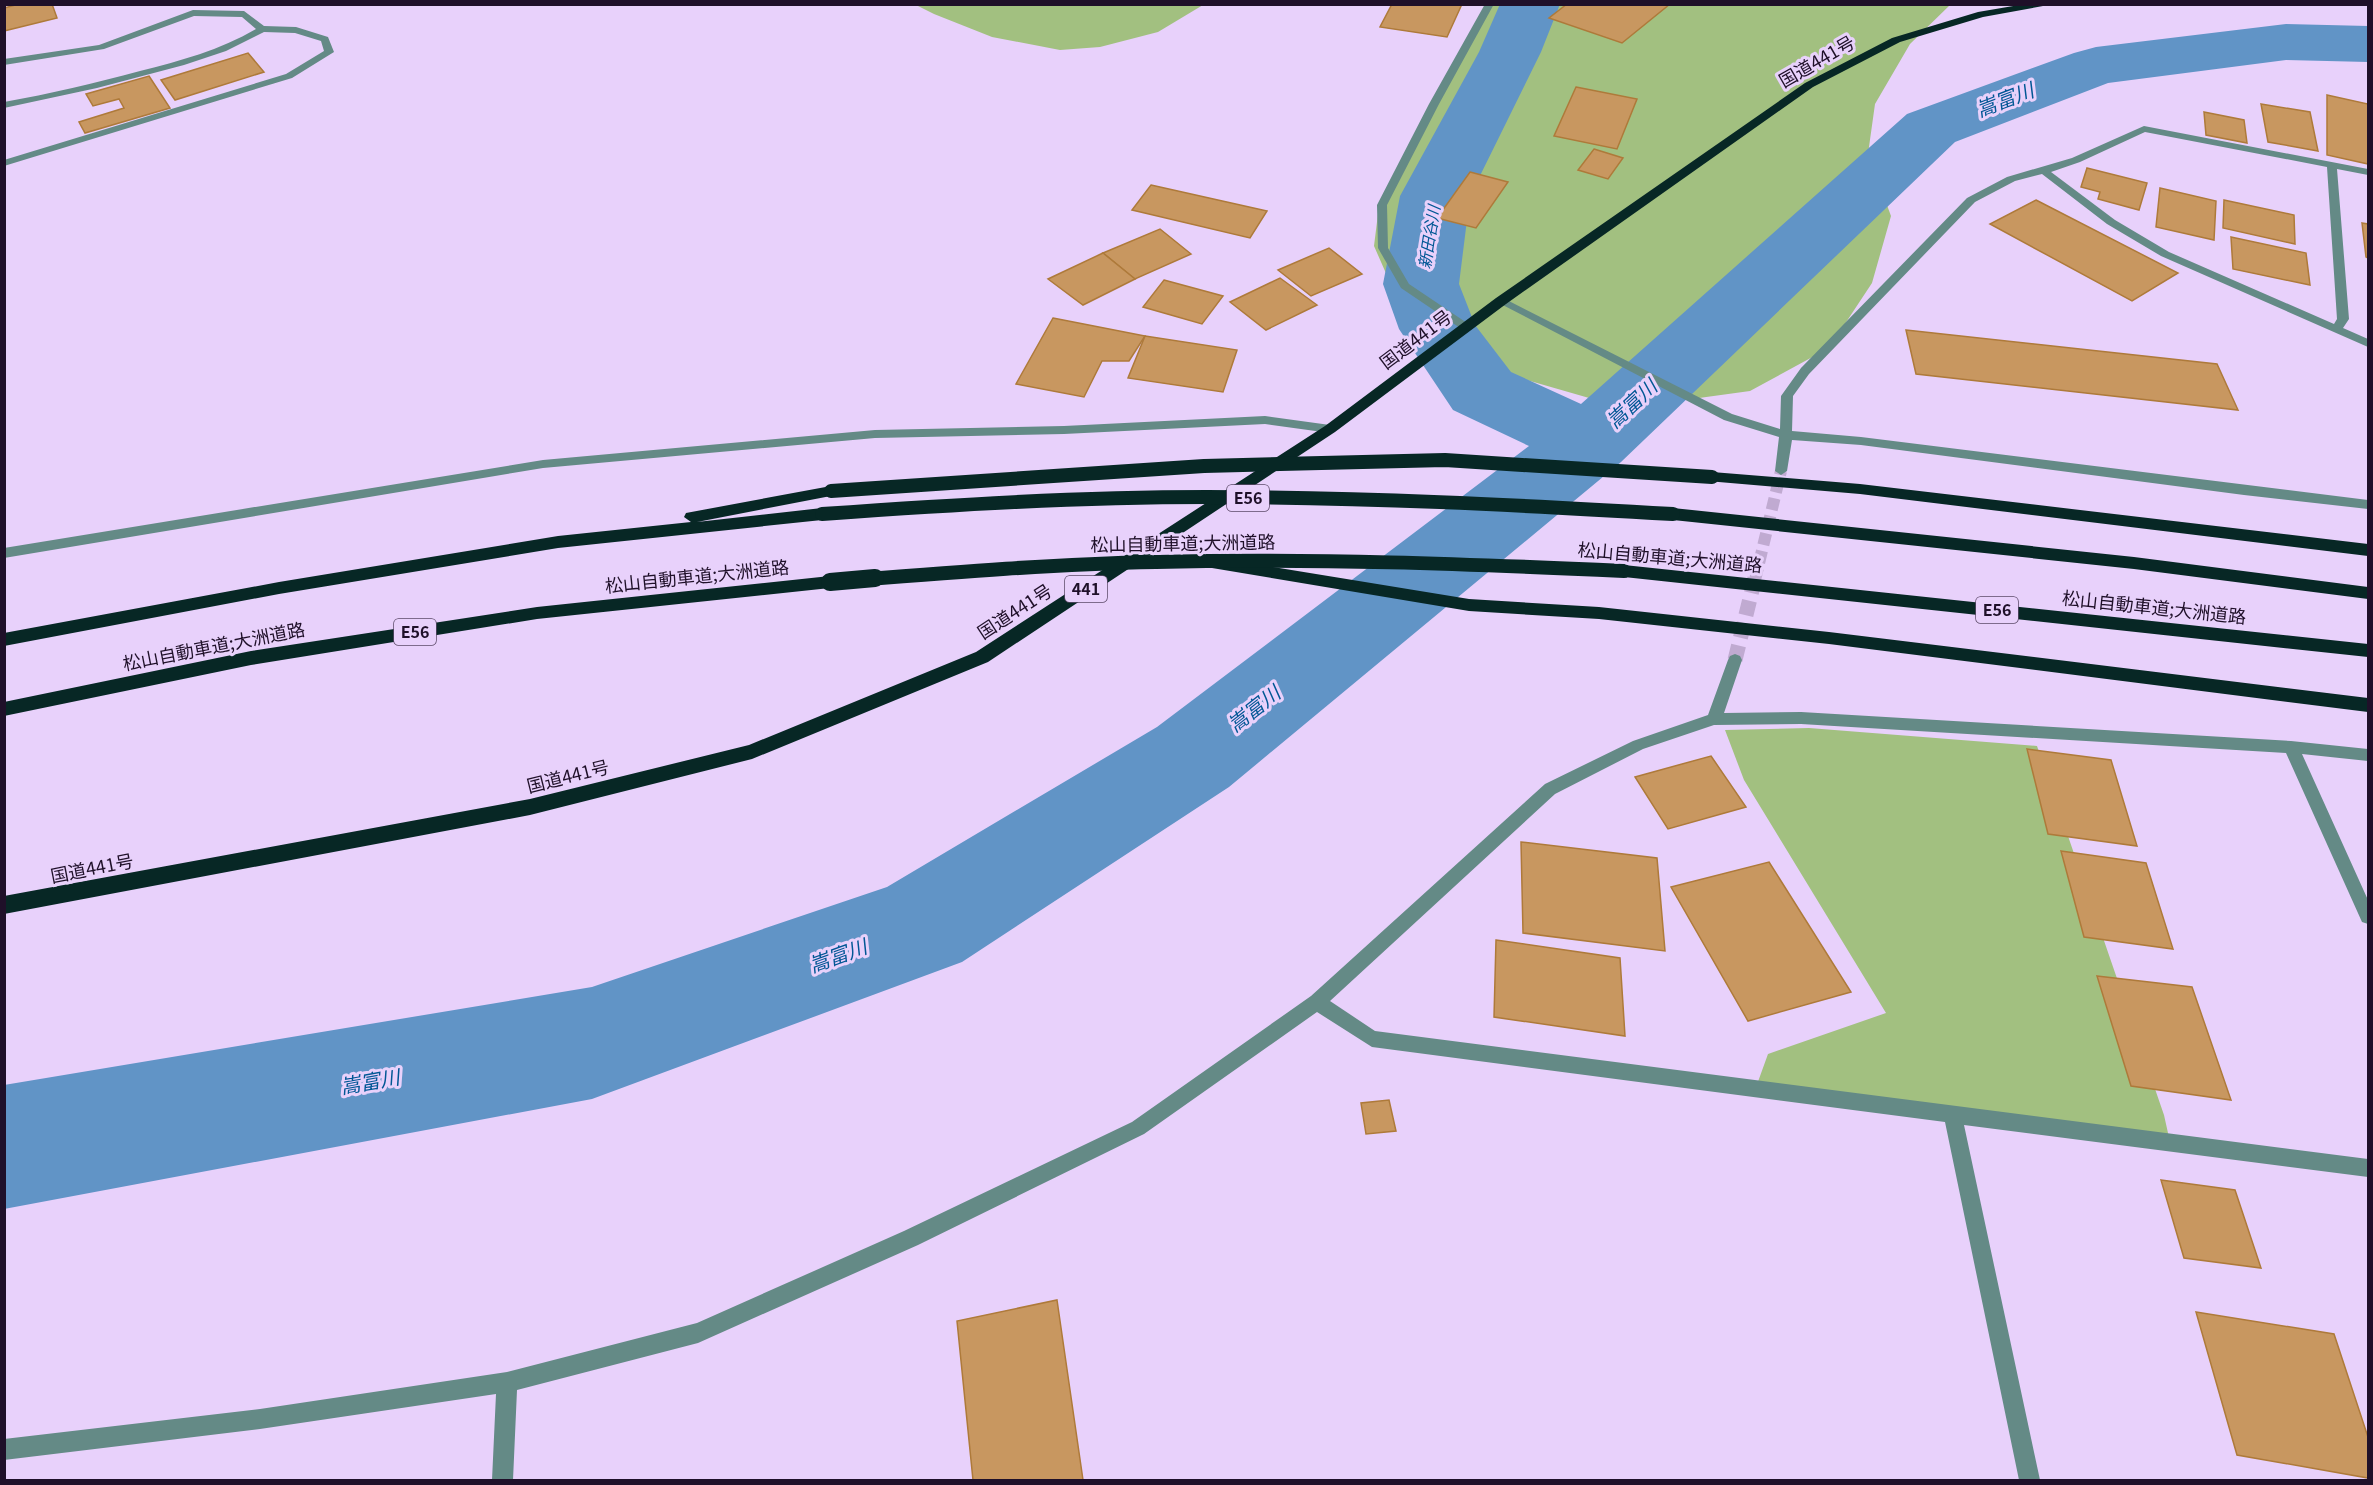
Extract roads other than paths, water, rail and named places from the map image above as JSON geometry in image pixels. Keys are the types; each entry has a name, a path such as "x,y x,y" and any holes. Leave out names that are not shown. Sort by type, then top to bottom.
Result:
{"highway":[{"name":"国道441号","path":"4,905 530,807 752,752 982,657 1330,429 1501,301 1809,85 1896,40 1982,14 2049,4"},
{"path":"558,542 831,491 1204,466 1445,460 1860,489 2368,550"},
{"name":"E56","path":"4,640 279,588 558,542 822,514 1021,501 1206,497 1429,500 1673,514 2134,563 2368,593"},
{"path":"1200,561 1469,605 1599,613 1829,638 2368,705"},
{"name":"松山自動車道;大洲道路","path":"4,709 251,658 537,613 830,582 1016,567 1200,561 1390,561 1624,571 2368,651"}],"street":[{"path":"1466,328 1405,286 1383,248 1382,205 1434,104 1490,4"},
{"path":"4,62 101,47 193,13 244,14 262,29"},
{"path":"4,105 71,93 182,62 241,43 262,29 296,30 325,39 329,52 289,76 4,163"},
{"path":"1781,471 1786,435 1787,396 1805,371 1971,200 2011,179 2076,160 2144,129 2368,172"},
{"path":"2332,165 2343,319 2336,329"},
{"path":"2044,171 2111,222 2165,254 2368,343"},
{"path":"1501,301 1728,417 1786,435 1861,441 2244,491 2368,504"},
{"path":"4,553 543,464 875,434 1064,430 1266,420 1330,429"},
{"path":"1714,719 1735,660"},
{"path":"4,1450 260,1419 507,1382 698,1333 911,1238 1138,1128 1317,1002 1550,789 1638,745 1714,719 1801,718 2290,747 2368,755"},
{"path":"2290,747 2368,917"},
{"path":"1317,1002 1372,1039 2368,1168"},
{"path":"1953,1115 2030,1480"},
{"path":"503,1480 507,1382"}],"waterway":[{"name":"新田谷川","path":"1530,4 1510,52 1435,196 1421,284 1438,329 1482,391 1591,442"},
{"name":"嵩富川","path":"1591,442 1931,128 2096,66 2286,42 2368,44"},
{"name":"嵩富川","path":"4,1147 592,1043 922,926 1193,757 1591,442"}],"tunnel":[{"path":"1755,580 1781,471"},
{"path":"1735,660 1755,578"}]}
